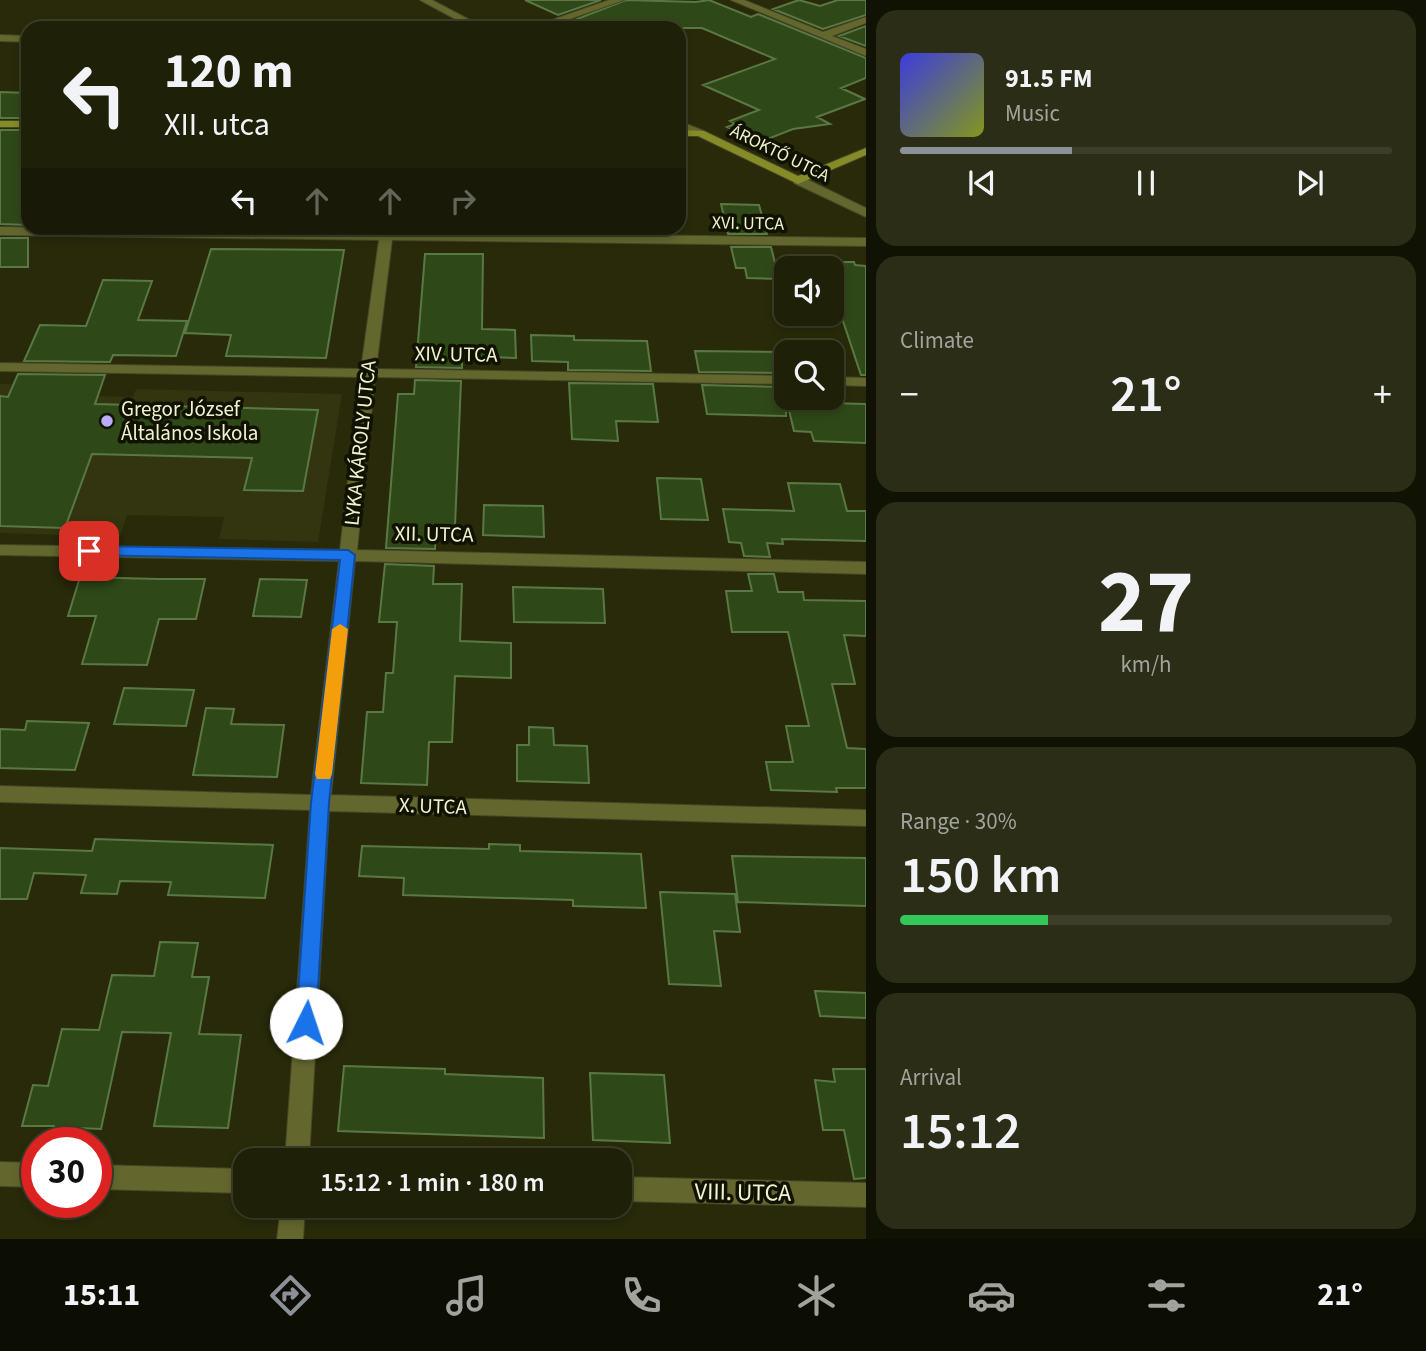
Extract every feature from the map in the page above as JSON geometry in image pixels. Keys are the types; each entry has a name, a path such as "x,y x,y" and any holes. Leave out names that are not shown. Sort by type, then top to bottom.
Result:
{"street":[{"path":"425,0 466,21"},
{"path":"555,21 619,0"},
{"path":"736,0 866,53"},
{"path":"822,36 866,20"},
{"path":"0,38 21,39"},
{"path":"0,124 21,124"},
{"name":"ÁROKTŐ UTCA","path":"686,127 866,214"},
{"path":"686,133 700,133"},
{"path":"798,180 866,151"},
{"name":"XVI. UTCA","path":"0,231 21,231"},
{"name":"LYKA KÁROLY UTCA","path":"298,1148 320,803 386,235"},
{"name":"XVI. UTCA","path":"530,235 866,242"},
{"name":"XIV. UTCA","path":"0,367 774,380"},
{"path":"844,381 866,382"},
{"name":"XII. UTCA","path":"0,550 348,555 866,568"},
{"name":"X. UTCA","path":"0,794 866,818"},
{"path":"0,1174 21,1175"},
{"path":"112,1177 233,1181"},
{"name":"VIII. UTCA","path":"632,1189 866,1195"},
{"path":"290,1239 292,1218"}],"shaded area":[{"path":"0,384 61,385 58,395 133,397 136,389 342,394 318,542 219,539 224,517 127,515 120,537 0,533"}],"building":[{"path":"525,0 601,0 558,15"},
{"path":"626,0 709,0 751,17 758,14 866,58 866,78 841,88 865,99 817,117 830,124 793,129 760,142 727,127 735,124 730,121 759,110 703,85 775,59 702,28 686,28 686,21 572,21"},
{"path":"799,0 820,6 838,0 866,0 866,15 823,29 773,9"},
{"path":"866,26 866,46 839,36"},
{"path":"0,92 21,93 21,118 0,118"},
{"path":"0,130 21,130 21,225 0,224"},
{"path":"721,204 759,205 767,234 728,234"},
{"path":"0,238 28,238 28,267 0,267"},
{"path":"731,247 771,247 774,279 747,278 745,268 736,268"},
{"path":"211,249 344,250 326,358 226,356 231,335 185,333"},
{"path":"425,254 483,254 482,329 515,330 516,358 462,356 462,368 416,367"},
{"path":"844,262 866,266 866,375 861,375 844,324"},
{"path":"103,280 152,281 138,320 187,321 176,356 113,355 110,362 24,361 40,325 86,326"},
{"path":"531,335 574,336 574,340 647,341 651,371 568,370 568,362 532,361"},
{"path":"695,351 774,352 774,373 699,372"},
{"path":"18,374 105,375 95,404 318,410 303,491 244,490 252,458 92,454 65,528 0,526 0,396 8,397"},
{"path":"415,380 461,381 455,526 436,525 435,549 386,548 398,394 414,394"},
{"path":"569,383 653,384 658,422 616,421 618,441 572,439"},
{"path":"702,385 774,387 774,410 786,410 786,416 707,414"},
{"path":"844,403 866,404 866,443 814,441 811,432 794,431 789,410 844,410"},
{"path":"657,478 701,479 708,520 661,519"},
{"path":"788,483 840,484 847,511 866,511 866,541 782,539 783,544 767,543 770,557 744,556 741,543 729,542 723,509 794,511"},
{"path":"484,505 543,506 544,537 483,535"},
{"path":"385,564 434,566 433,584 462,584 460,641 511,643 511,678 455,676 452,742 429,742 427,785 361,783 367,712 383,712 386,673 393,673 397,622 379,622"},
{"path":"748,574 774,574 778,592 803,592 804,600 866,601 866,636 844,635 855,684 832,684 847,748 866,749 866,788 836,788 837,792 771,790 766,762 793,762 786,726 809,726 788,632 732,632 726,591 752,591"},
{"path":"80,577 205,579 196,619 159,619 147,665 82,664 96,616 68,616"},
{"path":"260,579 307,580 301,617 253,616"},
{"path":"513,587 603,589 605,623 514,622"},
{"path":"124,688 194,690 186,726 114,724"},
{"path":"206,708 234,709 231,724 284,725 277,777 193,775"},
{"path":"27,721 89,723 75,770 0,768 0,729 25,730"},
{"path":"529,727 553,728 554,745 587,746 589,783 517,781 517,745 529,745"},
{"path":"95,839 273,845 265,898 168,895 171,882 120,881 117,894 81,893 86,875 34,873 27,899 0,899 0,848 92,851"},
{"path":"489,844 520,845 520,851 641,854 646,908 573,906 573,900 403,895 404,878 359,876 362,846 489,849"},
{"path":"732,856 866,858 866,906 738,902"},
{"path":"660,892 735,894 740,932 714,931 721,986 669,984"},
{"path":"160,942 198,943 192,977 209,977 199,1034 241,1035 228,1128 154,1126 171,1033 122,1032 101,1127 22,1126 33,1085 48,1086 62,1029 99,1030 112,975 154,976"},
{"path":"815,991 866,993 866,1018 820,1016"},
{"path":"344,1066 445,1069 445,1074 543,1078 544,1138 338,1131"},
{"path":"833,1069 866,1069 866,1178 854,1179 844,1130 823,1130 815,1080 835,1082"},
{"path":"590,1073 664,1075 670,1143 593,1140"}],"slow traffic":[{"path":"324,774 340,629"}],"place":[{"name":"Gregor József Általános Iskola","path":"107,421"}],"route":[{"path":"89,551 348,555 320,803 306,1023"}]}
